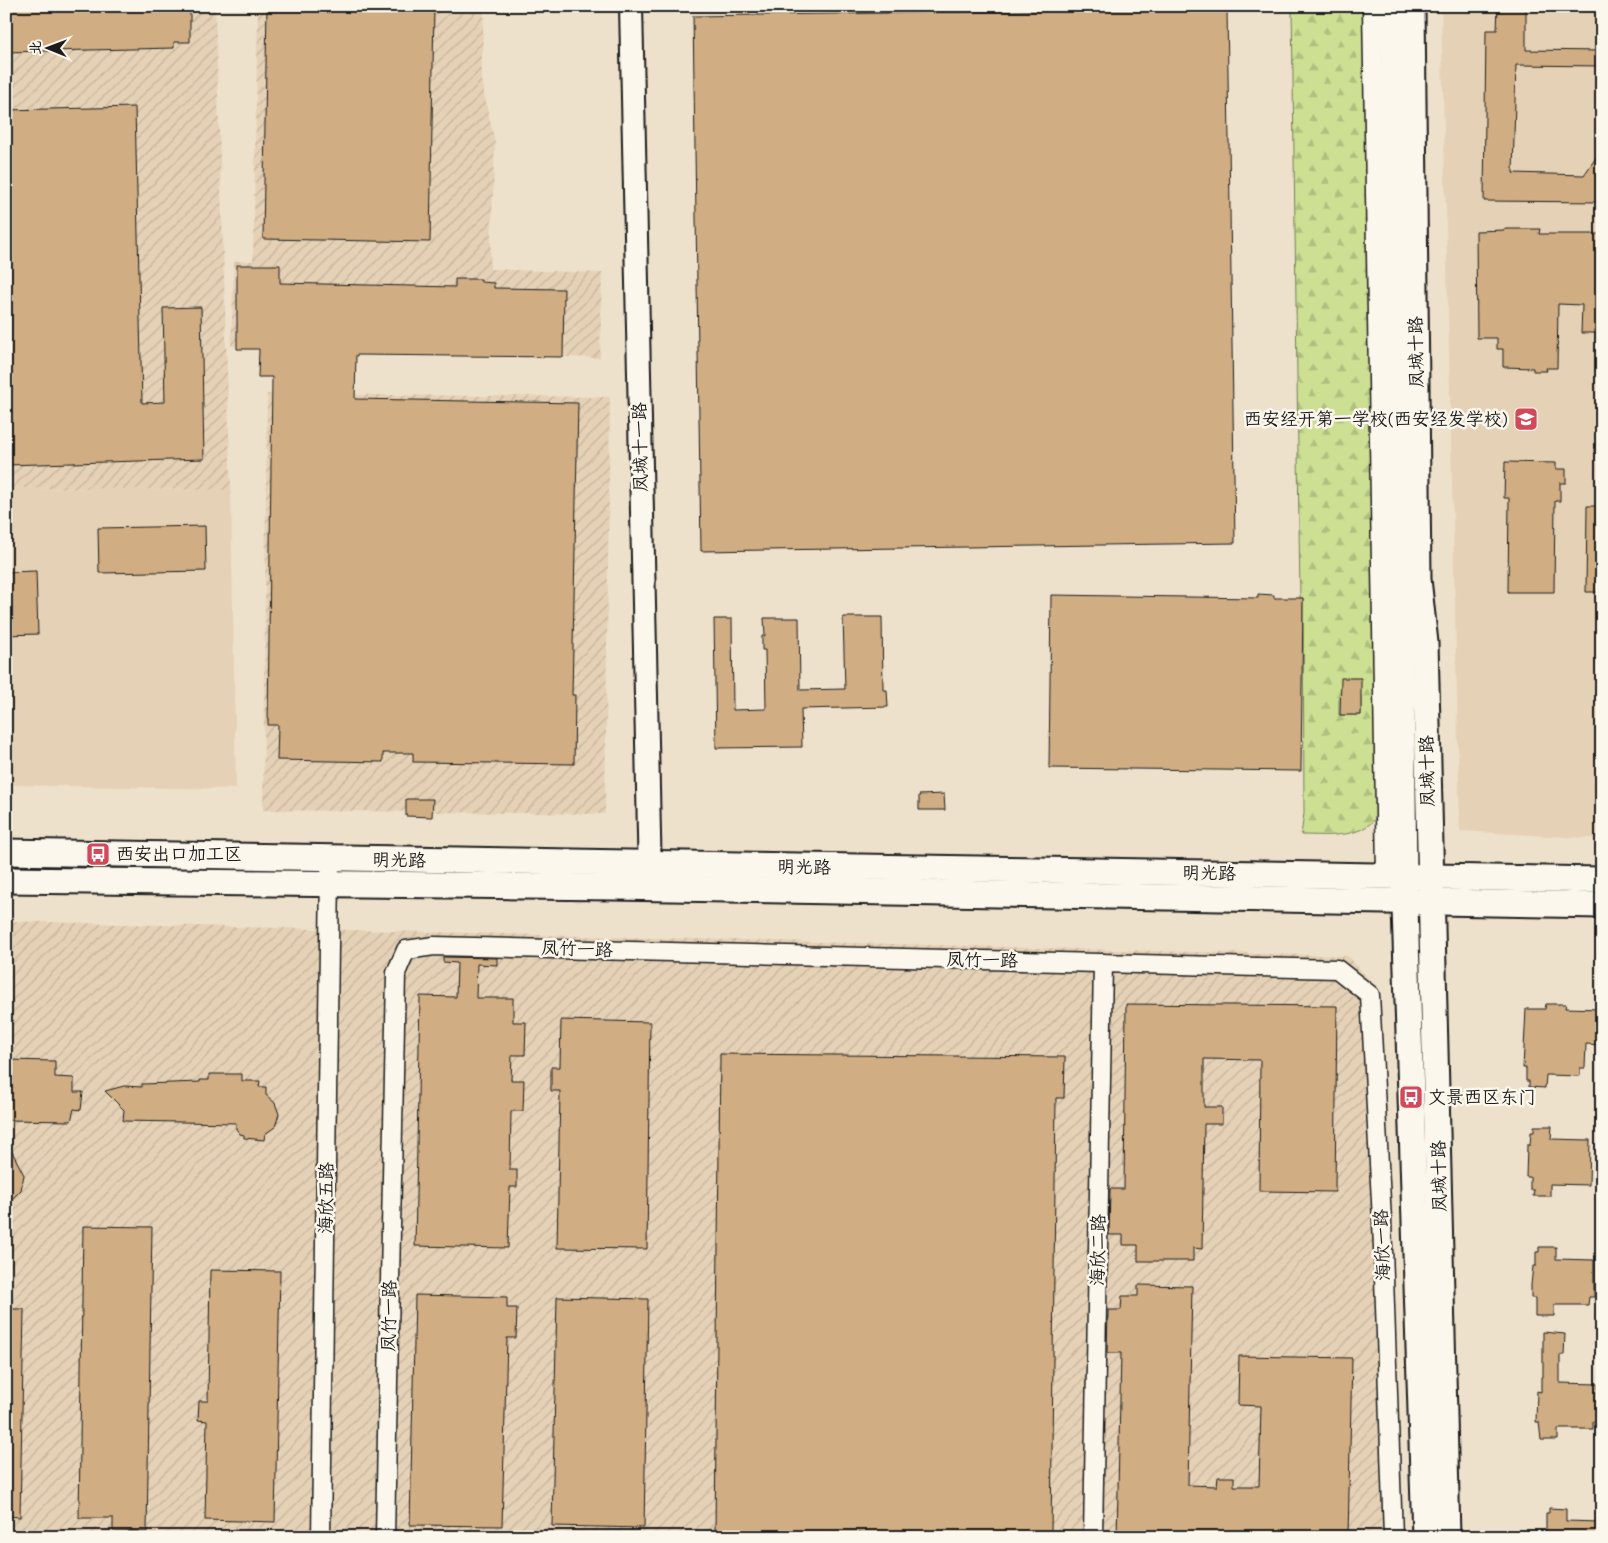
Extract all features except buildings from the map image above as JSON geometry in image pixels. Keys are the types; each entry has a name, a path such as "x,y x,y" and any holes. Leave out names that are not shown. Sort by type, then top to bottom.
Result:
{"main road":[{"name":"凤城十路","path":"1393,6 1395,876 1405,902 1425,1537"},
{"name":"凤城十路","path":"1412,6 1418,578 1424,643 1432,902 1447,1537"},
{"name":"明光路","path":"6,852 330,871 650,876 1395,876 1602,880"},
{"name":"明光路","path":"6,880 330,871"},
{"name":"明光路","path":"650,876 1405,902 1602,905"}],"street":[{"name":"凤城十一路","path":"630,6 650,876"},
{"path":"1372,6 1395,876"},
{"name":"海欣五路","path":"322,1537 330,871"},
{"name":"凤竹一路","path":"385,1537 396,973 406,950 434,946 1337,969"},
{"name":"海欣二路","path":"1092,1537 1102,963"},
{"name":"海欣一路","path":"1337,969 1370,995 1382,1220 1393,1537"}],"shaded area":[{"path":"6,6 215,6 231,490 6,488"},
{"path":"258,6 484,6 481,80 495,143 490,269 602,273 600,358 231,346 234,261 253,261"},
{"name":"西安经开第一学校(西安经发学校)","path":"1441,6 1602,6 1602,839 1460,831"},
{"path":"267,394 610,397 605,814 263,810"},
{"path":"6,488 231,490 236,789 6,785"},
{"path":"6,921 1348,956 1380,992 1400,1537 6,1537"}],"green space":[{"path":"1292,6 1369,6 1380,811 1366,827 1346,834 1301,835 1304,814 1303,598 1300,598","holes":["1361,695 1361,715 1339,715 1339,696"]}],"place":[{"name":"西安经开第一学校(西安经发学校)","path":"1526,419"},
{"name":"西安出口加工区","path":"98,854"},
{"name":"文景西区东门","path":"1411,1097"}]}
